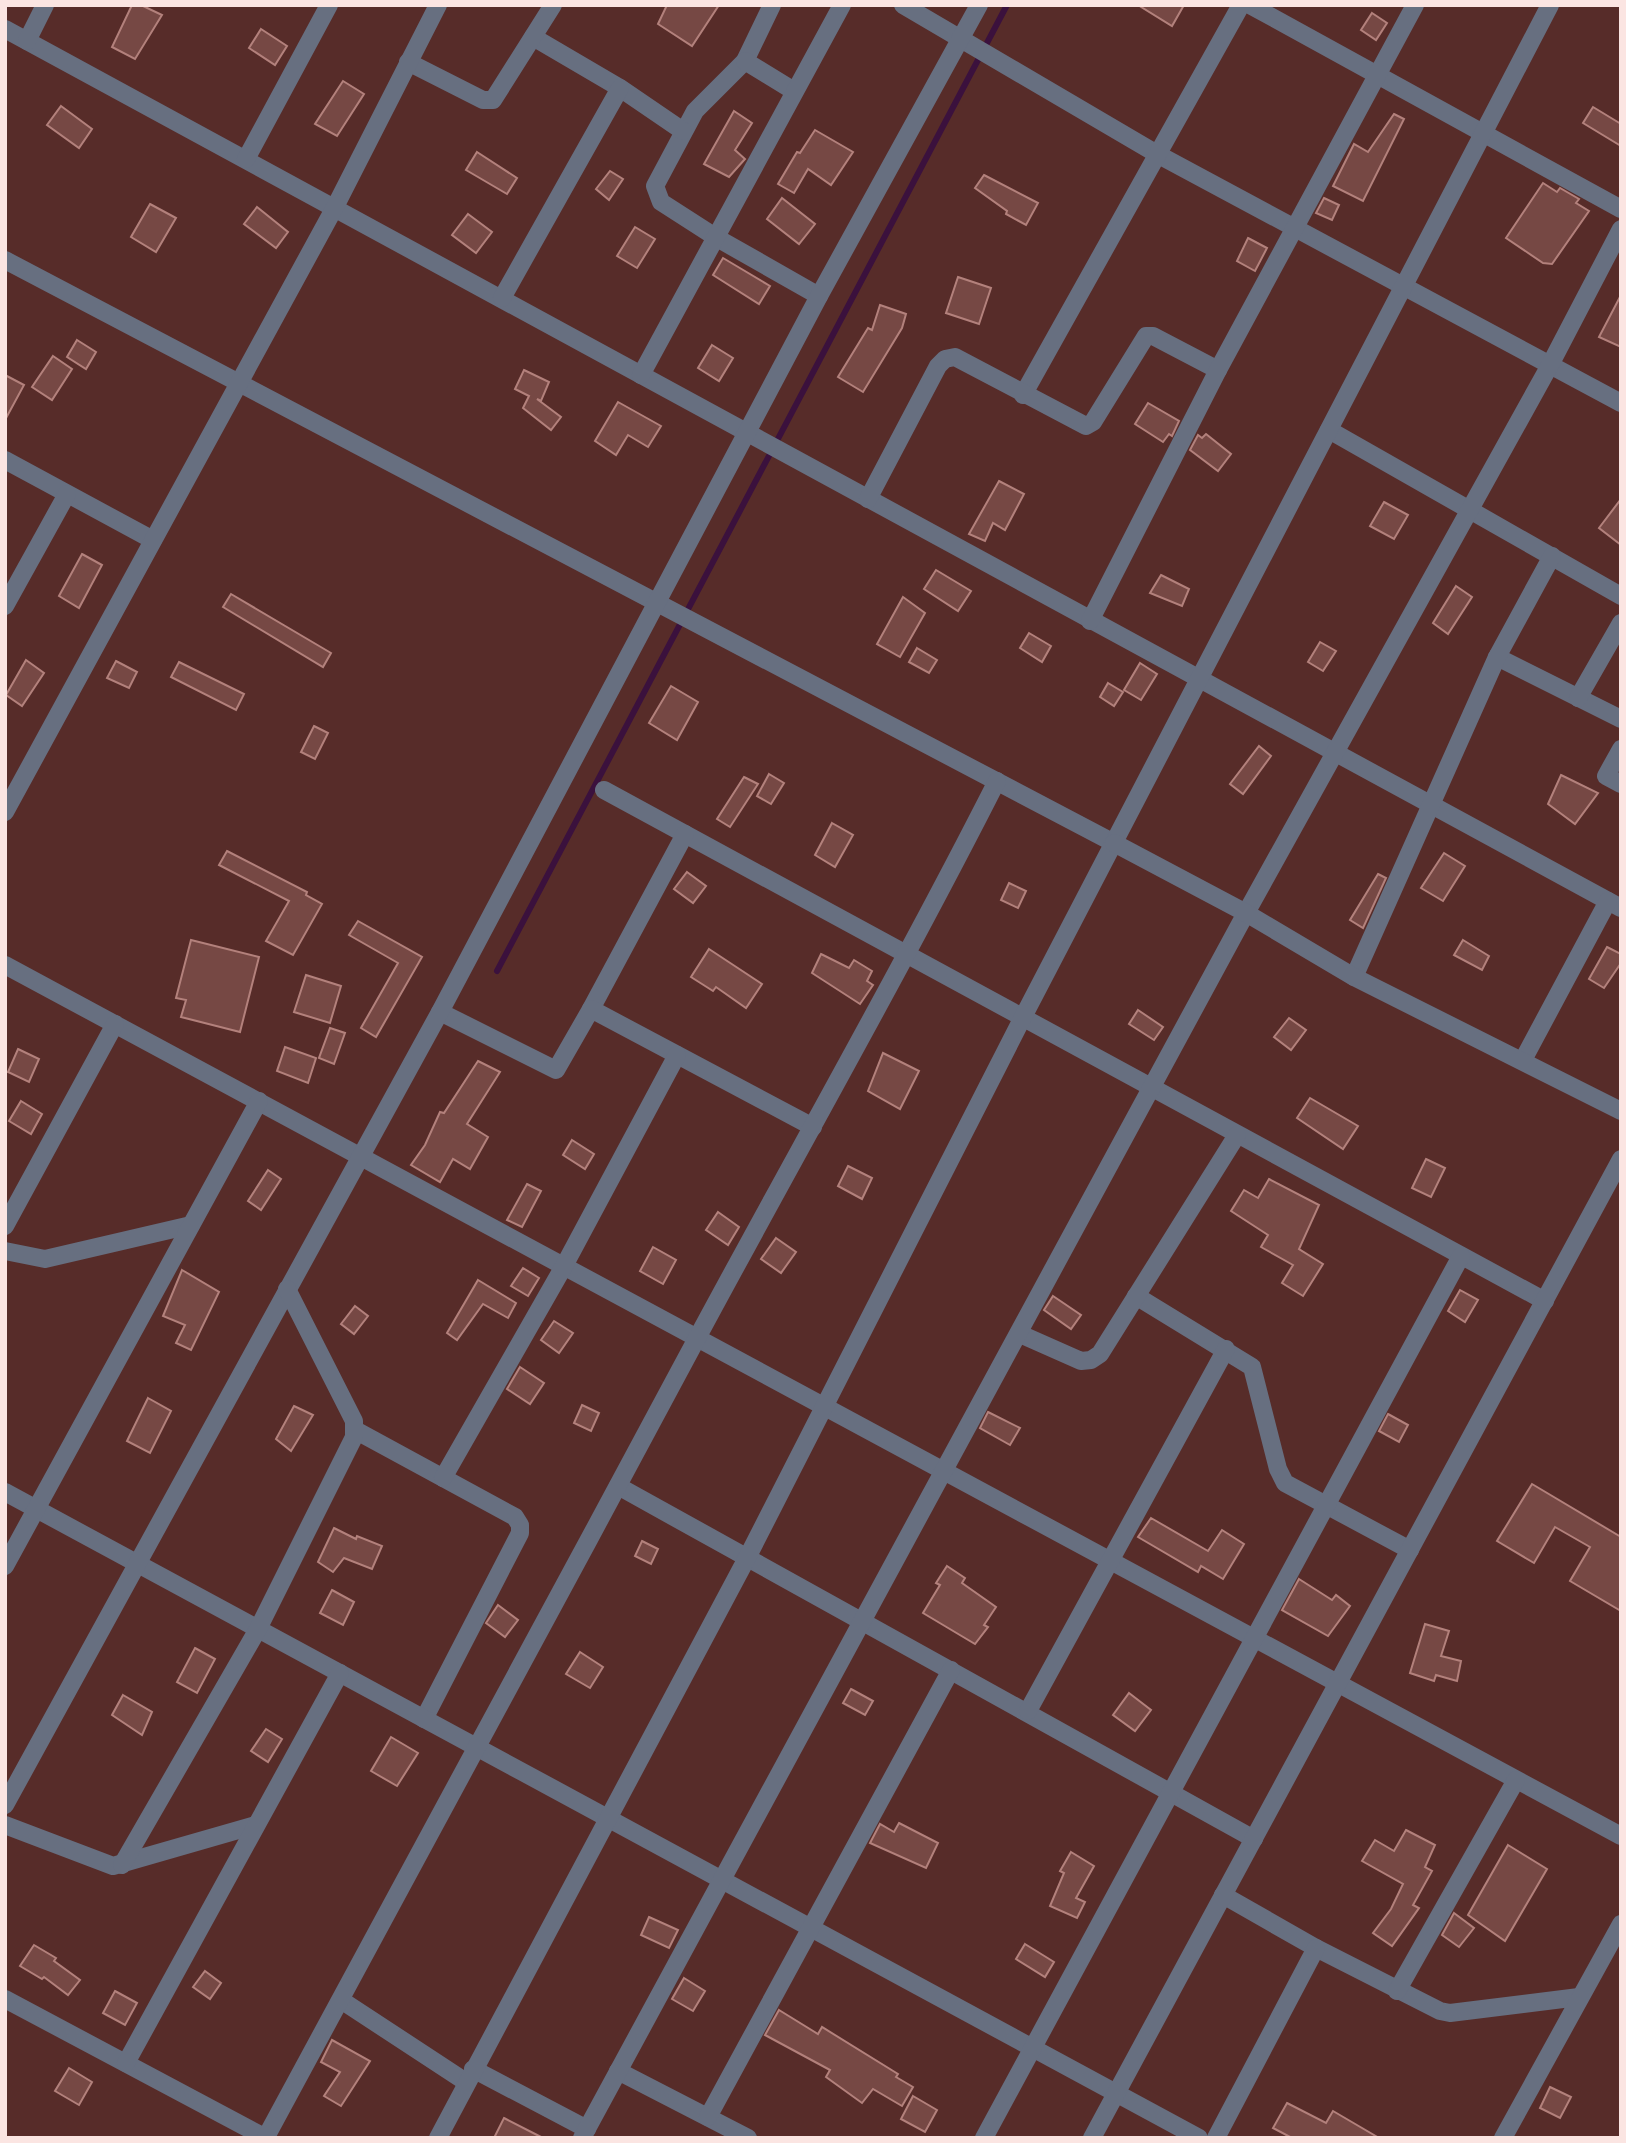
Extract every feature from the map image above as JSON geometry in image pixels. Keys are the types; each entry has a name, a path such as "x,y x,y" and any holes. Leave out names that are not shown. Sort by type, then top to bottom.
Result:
{"street":[{"path":"27,41 45,5"},
{"path":"246,159 329,5"},
{"path":"5,811 13,781 240,384 335,207 438,5"},
{"path":"408,62 483,100 492,100 554,5"},
{"path":"772,5 745,61 695,111 655,186 655,193 661,202 717,239 819,296"},
{"path":"641,374 717,239 842,5"},
{"path":"903,5 1157,154 1404,284 1621,403"},
{"path":"5,1805 440,1012 658,603 746,431 979,5"},
{"path":"1023,396 1241,5"},
{"path":"1250,5 1621,209"},
{"path":"1090,621 1218,370 1415,5"},
{"path":"438,2138 748,1556 1022,1019 1550,5"},
{"path":"5,29 1430,806 1615,904 1523,1060"},
{"path":"533,37 620,88 683,131"},
{"path":"745,61 794,91"},
{"path":"502,298 620,88"},
{"path":"341,2000 469,2076 585,2133 720,1879 864,1622 1247,913 1550,365 1621,229"},
{"path":"5,260 1247,913 1354,977 1621,1111"},
{"path":"867,499 938,366 945,359 955,357 1023,396 1086,426 1093,422 1146,336 1153,336 1218,370"},
{"path":"1329,430 1471,508 1621,596"},
{"path":"5,460 153,540"},
{"path":"5,606 67,494"},
{"path":"1354,977 1497,657 1552,556"},
{"path":"1578,698 1621,623"},
{"path":"1497,657 1621,719"},
{"path":"1621,749 1606,776 1621,784"},
{"path":"5,1998 266,2138 479,1748 697,1338 908,956 997,781"},
{"path":"604,790 1545,1301"},
{"path":"440,1012 556,1070 685,835"},
{"path":"5,965 823,1405 1109,1563 1621,1836"},
{"path":"591,1009 813,1127"},
{"path":"5,1226 115,1024"},
{"path":"443,1478 564,1266 677,1055"},
{"path":"5,1566 259,1101"},
{"path":"1020,1334 1081,1361 1091,1360 1100,1354 1237,1135"},
{"path":"1092,2138 1621,1159"},
{"path":"5,1251 45,1259 191,1225"},
{"path":"984,2138 1461,1256"},
{"path":"287,1289 355,1430 515,1517 520,1525 520,1533 424,1719"},
{"path":"1136,1296 1246,1361 1256,1375 1280,1476 1285,1483 1325,1507 1410,1550"},
{"path":"1028,1711 1226,1349"},
{"path":"122,1865 258,1629 355,1430"},
{"path":"618,1486 1028,1711 1254,1839"},
{"path":"5,1492 1199,2138"},
{"path":"708,2118 951,1670"},
{"path":"126,2063 340,1673"},
{"path":"1397,1991 1516,1780"},
{"path":"5,1825 104,1864 122,1865 256,1825"},
{"path":"1223,1895 1397,1991 1450,2013 1579,1997"},
{"path":"1503,2138 1621,1924"},
{"path":"1216,2138 1316,1948"},
{"path":"618,2071 748,2138"}],"building":[{"path":"132,5 141,5 162,15 135,59 112,47"},
{"path":"667,5 719,5 692,46 658,24"},
{"path":"1138,5 1184,5 1172,26"},
{"path":"1372,13 1387,23 1376,40 1361,30"},
{"path":"261,29 287,46 275,65 249,48"},
{"path":"343,81 364,94 337,136 315,124"},
{"path":"61,106 92,129 79,148 47,125"},
{"path":"1593,107 1621,124 1621,146 1583,123"},
{"path":"734,111 752,123 735,150 745,159 729,177 704,164"},
{"path":"1394,114 1404,119 1363,201 1333,186 1354,144 1368,152"},
{"path":"815,130 853,152 831,185 808,169 794,193 778,184 797,152 800,153"},
{"path":"477,152 517,178 507,194 466,170"},
{"path":"610,171 623,179 609,200 596,189"},
{"path":"984,175 1038,203 1026,225 1006,214 1007,211 975,188"},
{"path":"1543,183 1557,192 1560,188 1579,199 1576,203 1589,211 1552,264 1543,263 1506,238"},
{"path":"782,198 815,224 799,244 767,219"},
{"path":"1324,198 1339,205 1332,220 1316,213"},
{"path":"150,204 176,218 156,252 131,237"},
{"path":"257,207 288,232 276,248 244,224"},
{"path":"468,214 492,232 476,253 452,235"},
{"path":"635,227 655,239 637,268 617,256"},
{"path":"1248,238 1267,248 1255,271 1237,261"},
{"path":"723,258 770,286 759,304 713,275"},
{"path":"958,277 991,288 979,324 946,313"},
{"path":"1621,295 1621,347 1599,337"},
{"path":"880,305 906,314 902,328 863,392 838,377 868,328 872,330"},
{"path":"77,340 96,352 86,369 67,357"},
{"path":"712,345 733,358 719,381 698,368"},
{"path":"53,356 72,369 52,400 32,387"},
{"path":"524,370 549,382 541,401 537,399 561,417 551,430 523,408 529,396 515,389"},
{"path":"5,375 24,385 5,420"},
{"path":"618,402 661,426 648,447 628,435 616,455 595,441"},
{"path":"1148,403 1179,421 1172,436 1169,434 1163,442 1135,424"},
{"path":"1206,434 1231,454 1218,471 1190,450 1198,435 1202,438"},
{"path":"999,481 1024,494 1005,530 993,523 985,541 969,534"},
{"path":"1621,499 1621,545 1599,528"},
{"path":"1384,502 1408,515 1394,539 1370,526"},
{"path":"82,554 102,565 79,608 59,596"},
{"path":"936,570 971,591 958,611 924,589"},
{"path":"1161,575 1189,589 1182,606 1150,593"},
{"path":"1456,586 1472,597 1448,634 1433,623"},
{"path":"231,594 331,653 323,667 223,607"},
{"path":"903,597 925,613 900,657 877,644"},
{"path":"1029,633 1051,646 1042,662 1020,648"},
{"path":"1320,642 1336,651 1323,671 1308,662"},
{"path":"917,648 937,660 929,673 909,662"},
{"path":"26,660 44,673 22,706 6,695"},
{"path":"116,661 137,672 129,688 107,678"},
{"path":"179,662 244,694 236,710 171,677"},
{"path":"1140,663 1157,674 1141,700 1124,690"},
{"path":"1108,683 1123,692 1114,706 1100,697"},
{"path":"671,686 698,702 677,740 649,723"},
{"path":"314,726 328,733 315,759 301,752"},
{"path":"1259,746 1271,756 1243,794 1230,784"},
{"path":"769,774 784,783 771,804 757,796"},
{"path":"1561,775 1598,793 1575,824 1548,804"},
{"path":"744,777 758,784 730,827 717,819"},
{"path":"832,823 853,835 835,867 815,855"},
{"path":"227,851 307,892 306,895 322,904 293,955 266,941 289,901 219,865"},
{"path":"1444,853 1465,866 1443,901 1421,888"},
{"path":"687,872 706,886 693,903 674,889"},
{"path":"1378,874 1386,878 1363,928 1350,920"},
{"path":"1009,883 1026,891 1018,908 1001,900"},
{"path":"358,921 422,957 376,1037 361,1028 398,963 349,935"},
{"path":"191,940 259,957 240,1032 181,1017 186,1000 176,998"},
{"path":"1463,940 1489,956 1482,970 1454,955"},
{"path":"1607,947 1621,954 1621,963 1604,988 1589,979"},
{"path":"709,949 762,984 746,1008 716,987 713,991 691,977"},
{"path":"821,954 849,968 854,960 872,971 867,981 873,985 860,1004 812,973"},
{"path":"306,975 341,986 330,1023 294,1012"},
{"path":"1138,1010 1163,1027 1154,1040 1129,1024"},
{"path":"1289,1018 1306,1030 1291,1050 1274,1037"},
{"path":"330,1028 345,1033 334,1064 319,1058"},
{"path":"285,1047 316,1058 308,1083 277,1071"},
{"path":"18,1049 39,1059 29,1082 8,1072"},
{"path":"883,1053 919,1071 900,1109 868,1091"},
{"path":"478,1061 500,1072 467,1124 488,1137 470,1169 453,1159 440,1182 411,1165 425,1145 440,1112 444,1113"},
{"path":"1310,1098 1358,1126 1343,1149 1297,1118"},
{"path":"21,1101 42,1114 31,1134 9,1121"},
{"path":"572,1140 594,1154 585,1169 563,1155"},
{"path":"1426,1159 1445,1168 1431,1197 1412,1188"},
{"path":"848,1166 872,1178 862,1199 838,1186"},
{"path":"268,1170 281,1179 261,1210 248,1201"},
{"path":"1269,1179 1319,1205 1299,1249 1323,1264 1303,1296 1282,1283 1293,1265 1261,1247 1268,1235 1231,1211 1244,1190 1258,1198"},
{"path":"527,1184 541,1191 522,1227 507,1220"},
{"path":"718,1212 739,1227 728,1245 706,1230"},
{"path":"776,1238 796,1252 781,1273 761,1259"},
{"path":"653,1247 676,1260 663,1284 640,1271"},
{"path":"523,1268 539,1278 528,1296 511,1286"},
{"path":"182,1270 219,1292 191,1350 176,1343 185,1325 163,1316"},
{"path":"478,1280 516,1303 508,1318 483,1304 457,1340 447,1333"},
{"path":"1460,1290 1478,1300 1465,1322 1448,1311"},
{"path":"1053,1296 1081,1315 1071,1329 1044,1310"},
{"path":"355,1306 368,1316 354,1334 341,1324"},
{"path":"554,1321 573,1333 559,1353 541,1340"},
{"path":"520,1367 544,1383 530,1404 507,1389"},
{"path":"148,1398 171,1411 150,1453 127,1441"},
{"path":"582,1405 599,1413 591,1431 574,1423"},
{"path":"294,1406 313,1415 291,1451 276,1439"},
{"path":"988,1412 1020,1428 1010,1445 980,1428"},
{"path":"1388,1414 1408,1425 1399,1442 1379,1431"},
{"path":"1532,1484 1621,1537 1621,1611 1570,1581 1590,1547 1555,1527 1534,1563 1497,1541"},
{"path":"1151,1518 1208,1551 1222,1530 1244,1544 1223,1579 1201,1566 1198,1572 1138,1537"},
{"path":"334,1528 356,1539 357,1536 382,1546 372,1569 344,1558 333,1572 318,1562"},
{"path":"642,1541 658,1549 651,1564 635,1556"},
{"path":"947,1566 965,1578 962,1583 996,1607 984,1625 988,1627 975,1644 923,1613 940,1585 936,1583"},
{"path":"1299,1579 1332,1600 1336,1595 1350,1606 1328,1636 1282,1610"},
{"path":"332,1590 354,1602 343,1625 320,1613"},
{"path":"498,1605 518,1620 505,1637 486,1623"},
{"path":"1425,1624 1449,1631 1441,1656 1461,1661 1457,1681 1436,1675 1434,1681 1410,1673"},
{"path":"195,1648 215,1659 197,1693 177,1682"},
{"path":"580,1652 603,1667 590,1688 566,1674"},
{"path":"851,1689 873,1701 865,1715 843,1703"},
{"path":"1129,1693 1151,1710 1135,1731 1113,1715"},
{"path":"123,1695 152,1712 142,1735 112,1715"},
{"path":"266,1729 282,1739 268,1762 251,1751"},
{"path":"391,1737 418,1753 397,1786 371,1771"},
{"path":"899,1823 938,1843 926,1868 870,1843 880,1824 894,1832"},
{"path":"1406,1830 1435,1845 1425,1867 1432,1871 1413,1905 1419,1908 1392,1946 1373,1933 1391,1909 1403,1884 1362,1861 1375,1840 1394,1851"},
{"path":"1508,1845 1547,1869 1505,1941 1468,1915"},
{"path":"1071,1852 1094,1866 1076,1898 1085,1902 1077,1918 1050,1906 1064,1873 1060,1871"},
{"path":"1454,1913 1474,1928 1459,1947 1442,1935"},
{"path":"649,1917 678,1930 669,1948 641,1935"},
{"path":"1025,1944 1054,1962 1045,1977 1016,1959"},
{"path":"34,1945 56,1958 54,1961 80,1980 68,1995 44,1977 42,1979 20,1966"},
{"path":"205,1971 221,1983 210,1999 193,1987"},
{"path":"684,1978 705,1991 693,2011 672,1999"},
{"path":"115,1991 137,2003 125,2025 103,2013"},
{"path":"779,2010 818,2034 822,2027 898,2074 896,2077 913,2087 902,2106 873,2089 862,2103 826,2077 830,2070 765,2035"},
{"path":"332,2040 370,2061 341,2106 324,2096 340,2072 321,2062"},
{"path":"69,2068 92,2082 79,2105 55,2091"},
{"path":"1550,2087 1571,2097 1560,2118 1540,2108"},
{"path":"913,2096 937,2110 925,2132 901,2119"},
{"path":"1287,2103 1326,2123 1333,2111 1379,2138 1292,2138 1273,2128"},
{"path":"504,2118 543,2138 494,2138"}],"waterway":[{"path":"497,971 1007,5"}]}
